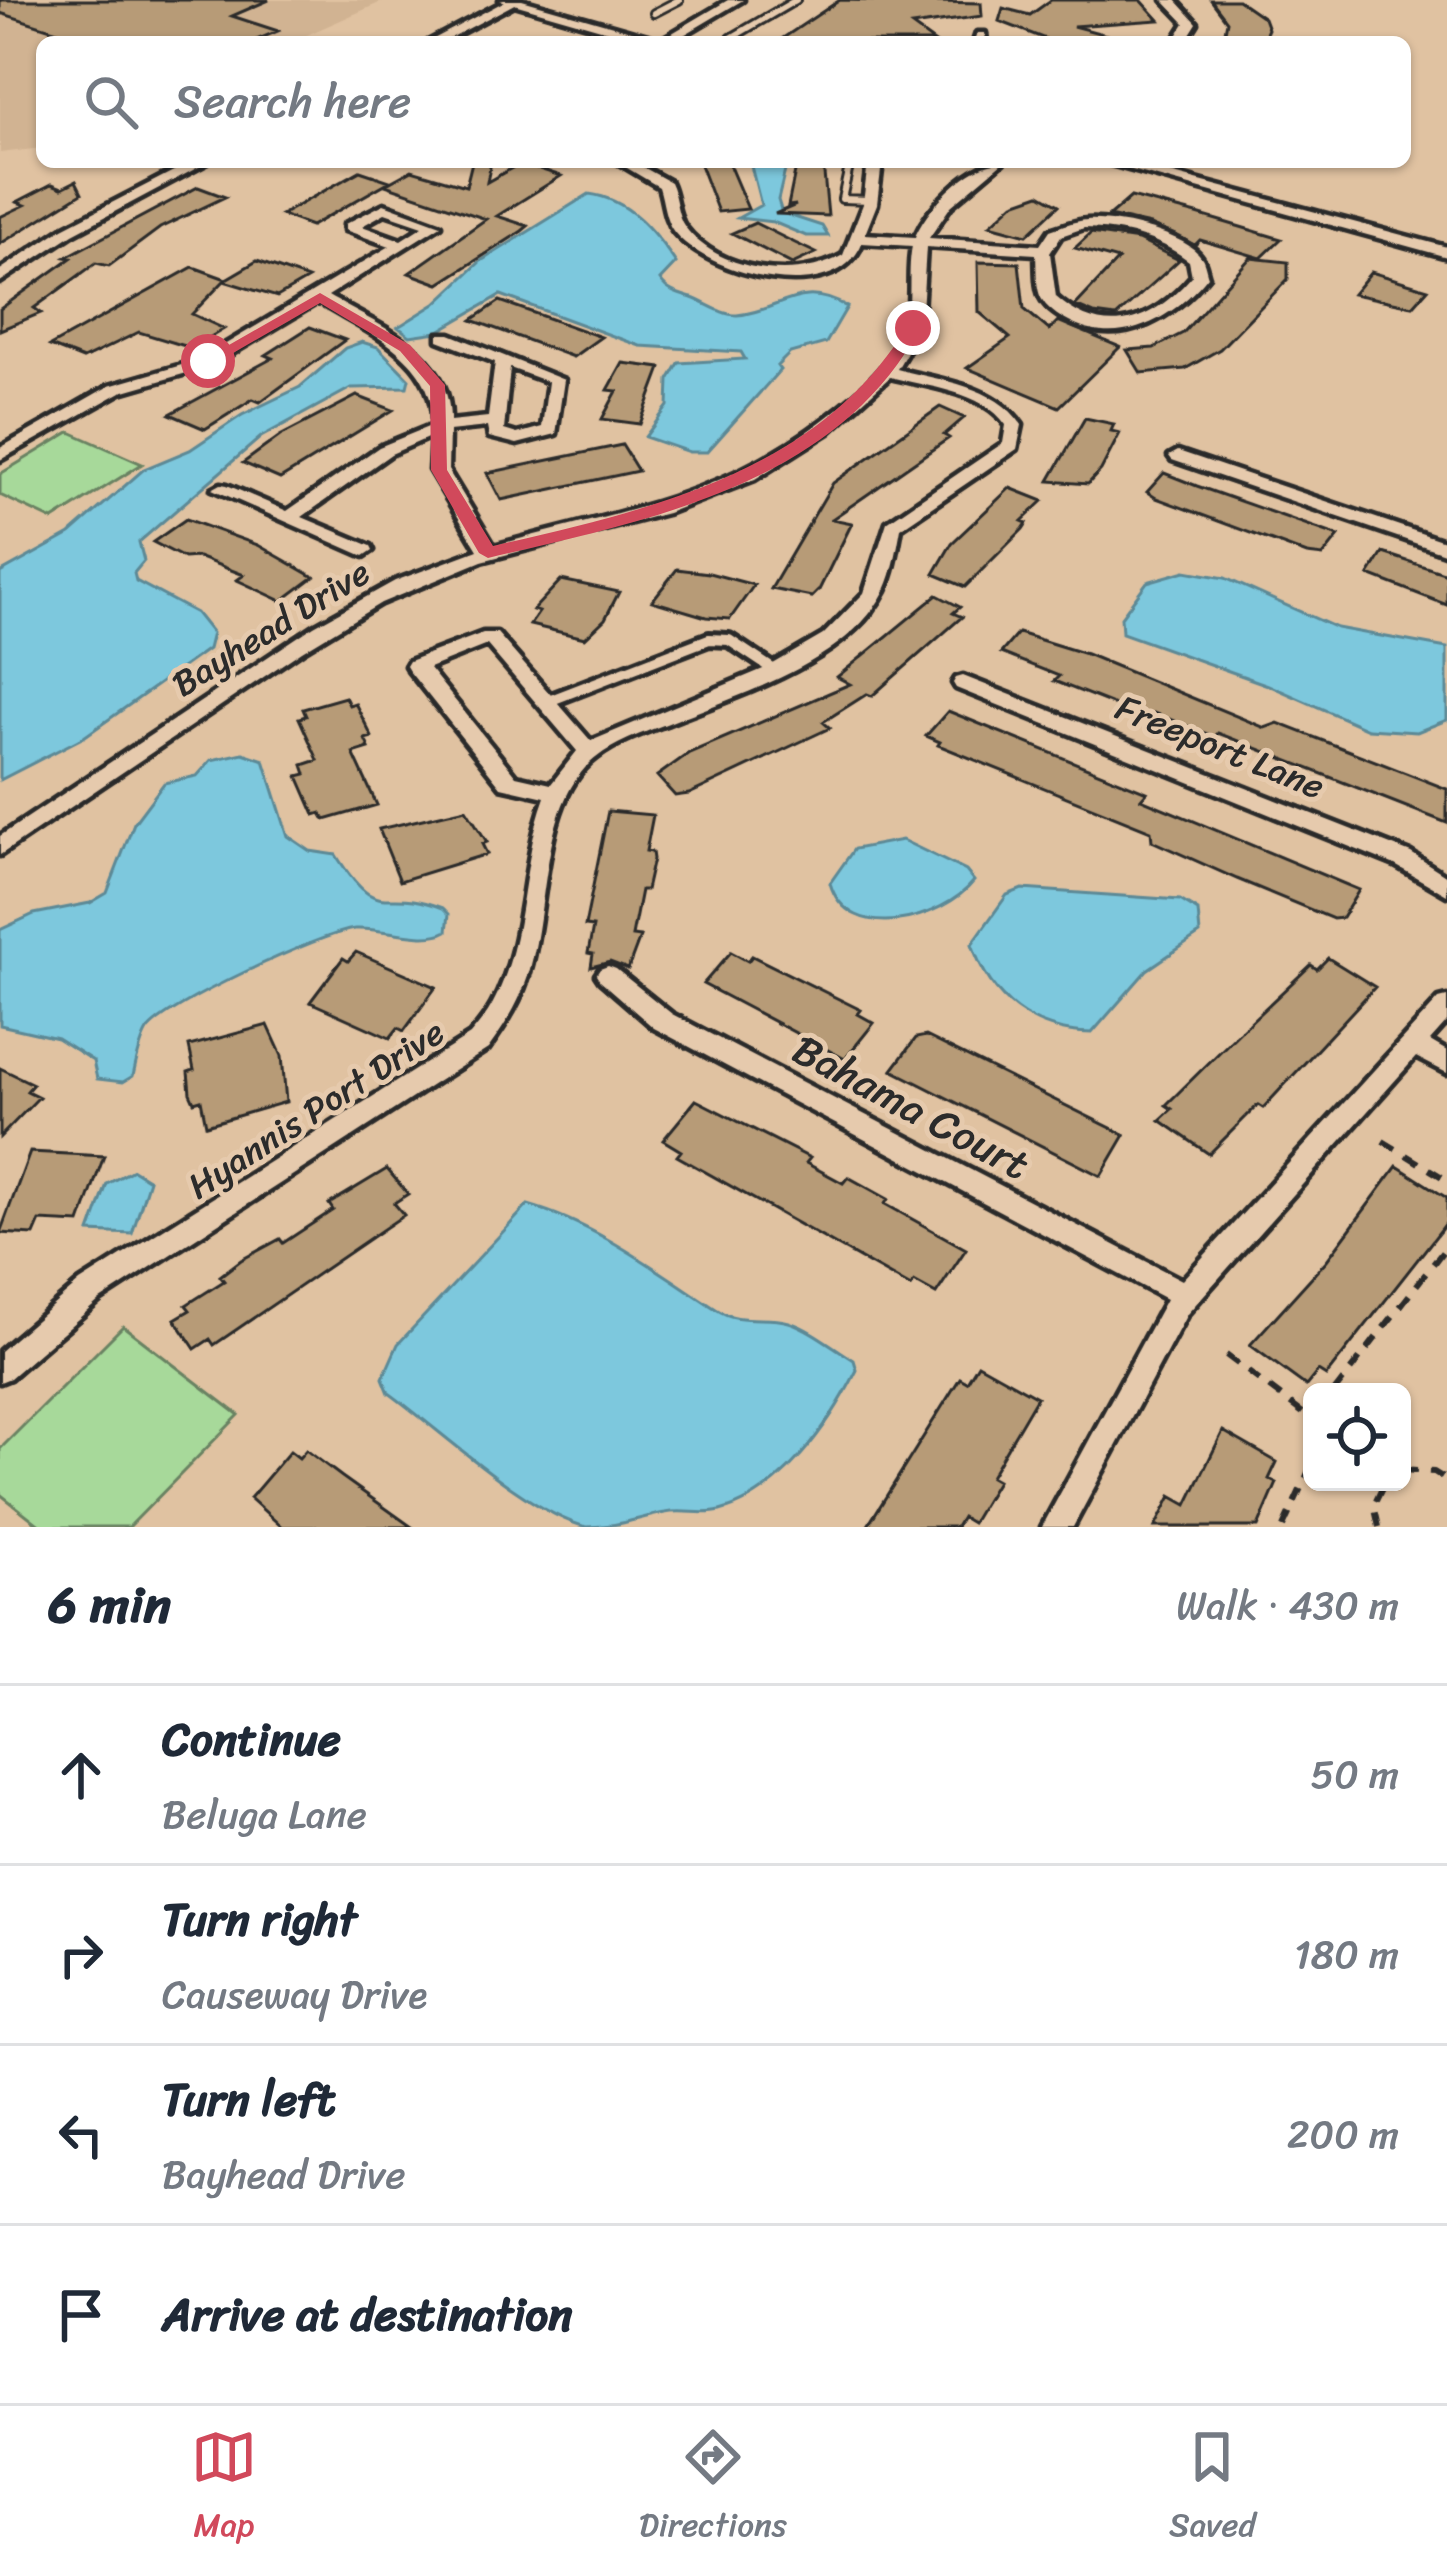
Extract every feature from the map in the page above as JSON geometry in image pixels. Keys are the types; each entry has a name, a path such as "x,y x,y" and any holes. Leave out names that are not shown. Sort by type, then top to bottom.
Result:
{"street":[{"path":"445,36 512,0 641,36"},
{"path":"674,36 737,0"},
{"path":"1169,0 1191,22 1183,36"},
{"path":"0,277 68,231 189,168"},
{"path":"635,168 665,185 674,220 692,242 741,264 787,276 810,275 845,261 870,200 874,168"},
{"path":"920,242 938,212 989,168"},
{"path":"1133,168 1447,252"},
{"path":"0,455 115,389 197,368 320,297 434,225 383,208 350,227 401,245"},
{"path":"1075,225 1133,231 1182,247 1199,263 1200,276 1154,321 1126,326 1094,322 1061,310 1048,298 1044,250 1055,233 1075,225"},
{"path":"855,238 1044,250"},
{"name":"Bayhead Drive","path":"0,847 333,621 413,580 488,553 659,512 734,484 806,441 885,371 916,319 920,242"},
{"path":"320,297 423,363 440,390 436,455 442,480 488,553"},
{"path":"444,337 556,380 550,430 518,439 495,433 503,360"},
{"name":"Hyannis Port Drive","path":"0,1369 90,1292 478,1042 517,985 559,793 570,771 589,752 774,670 829,637 871,598 893,526 1002,455 1014,440 1011,420 992,402 885,371"},
{"path":"289,518 411,433 440,425 497,422"},
{"path":"1178,457 1447,548"},
{"path":"221,489 364,550"},
{"path":"559,793 509,782 416,665 490,637 589,752"},
{"name":"Freeport Lane","path":"963,683 1403,860 1447,886"},
{"name":"Bahama Court","path":"608,975 664,1022 1185,1295"},
{"path":"1057,1527 1185,1295 1447,1006"},
{"path":"1413,1043 1447,1063"}],"lane":[{"path":"654,14 679,0"},
{"path":"734,36 796,0"},
{"path":"849,168 842,199 870,200"},
{"path":"546,702 709,639 729,640 774,670"}],"path":[{"path":"1383,1141 1447,1180"},
{"path":"1341,1383 1447,1246"},
{"path":"1226,1355 1303,1413"},
{"path":"1411,1471 1434,1472 1447,1480"},
{"path":"1282,1527 1303,1483"},
{"path":"1378,1527 1374,1505 1381,1491"}],"shaded area":[{"path":"0,0 386,0 305,36 36,36 36,149 0,153"}],"green space":[{"path":"70,432 142,464 53,520 0,495 0,474"},
{"path":"123,1326 239,1415 129,1527 42,1527 0,1494 0,1449"}],"water":[{"path":"752,168 786,168 778,200 782,213 822,226 828,236 806,236 773,222 738,218 761,205"},
{"path":"589,194 616,202 649,228 676,263 660,280 674,292 737,315 803,296 831,299 847,307 826,343 790,353 707,452 689,452 645,437 668,406 669,380 679,363 745,359 741,352 640,346 501,295 437,332 410,336 398,327 435,304 481,261"},
{"path":"362,342 378,347 409,379 407,387 351,388 261,437 139,542 144,561 134,573 136,581 196,613 212,633 208,649 84,737 0,780 0,573 70,534 144,469 190,450 242,415 300,387 345,348"},
{"path":"1185,571 1225,578 1337,628 1447,648 1447,720 1417,732 1368,729 1268,685 1122,633 1121,617 1147,582"},
{"path":"243,753 264,760 288,836 310,851 336,855 351,877 373,896 443,908 449,914 447,931 415,936 355,929 245,972 159,1020 147,1031 133,1076 123,1082 97,1079 93,1061 57,1038 0,1025 0,930 34,914 90,903 107,893 134,823 164,783 197,776 211,760"},
{"path":"902,840 966,871 974,881 941,907 897,920 856,915 840,903 830,883 854,849"},
{"path":"1022,889 1180,900 1198,911 1200,934 1147,970 1092,1033 1051,1027 1002,997 972,944 1007,895"},
{"path":"133,1170 149,1180 132,1234 90,1232 107,1184"},
{"path":"528,1205 602,1236 725,1314 789,1322 854,1360 857,1370 833,1413 783,1474 742,1503 720,1511 672,1512 587,1527 512,1488 389,1393 383,1378 398,1344"}],"building":[{"path":"0,0 269,0 232,16 278,31 266,36 58,36 64,33 0,13"},
{"path":"840,0 981,3 982,16 912,26 926,36 786,36"},
{"path":"1051,0 1141,0 1159,20 1073,26 1107,36 1038,36 999,21 1003,8 1030,15"},
{"path":"1211,0 1238,0 1264,18 1268,29 1265,36 1224,36 1227,21"},
{"path":"470,168 490,168 487,182 512,168 536,168 561,176 497,216 528,226 439,284 409,273 486,219 385,185 412,170 466,186"},
{"path":"701,168 731,168 748,209 718,212"},
{"path":"796,168 823,168 828,216 775,214 796,205 788,206"},
{"path":"360,171 390,181 311,226 281,215"},
{"path":"76,181 82,193 0,244 0,217 25,205 17,202 52,184 62,188"},
{"path":"198,187 225,197 160,228 109,266 96,263 34,308 41,313 0,330 0,309 71,258 66,257"},
{"path":"1040,194 1059,205 1027,235 990,225 1014,203"},
{"path":"1131,197 1281,239 1261,258 1200,240 1195,245 1150,225 1109,216"},
{"path":"755,223 816,253 792,264 732,233"},
{"path":"1091,233 1138,240 1179,260 1116,317 1094,314 1075,306 1118,260 1075,248"},
{"path":"1250,258 1288,262 1288,279 1220,349 1185,369 1141,373 1127,350 1154,348 1183,333"},
{"path":"257,261 308,279 277,297 224,281 192,314 224,329 192,348 139,332 83,359 50,346 193,267 226,279"},
{"path":"978,262 1019,263 1024,309 1049,330 1058,321 1120,347 1059,407 967,368 1010,338 979,312"},
{"path":"1371,272 1428,289 1413,306 1353,294"},
{"path":"500,301 601,337 573,357 472,320"},
{"path":"310,327 345,340 260,402 253,399 205,429 170,414 273,358 266,355"},
{"path":"623,363 661,368 640,424 602,419 617,391 608,390"},
{"path":"357,396 393,410 280,479 243,463 280,436"},
{"path":"940,407 964,418 944,435 949,438 832,519 852,523 819,590 812,597 771,589 833,483"},
{"path":"1085,418 1114,424 1111,431 1120,433 1101,470 1088,484 1049,481"},
{"path":"622,445 638,471 501,500 487,473"},
{"path":"1164,473 1339,536 1323,556 1307,554 1156,498 1147,492"},
{"path":"1010,488 1043,501 1022,521 1027,523 1023,529 965,587 934,574 952,543"},
{"path":"186,519 258,545 314,577 282,601 237,580 244,575 198,557 184,558 153,542"},
{"path":"1383,553 1447,574 1447,605 1369,575"},
{"path":"677,569 754,585 730,619 706,617 652,601"},
{"path":"561,580 619,592 605,619 585,638 530,625 539,612 533,610"},
{"path":"937,595 960,607 953,613 962,617 872,696 867,694 823,722 830,728 689,794 675,796 657,776 689,753 850,684 837,677"},
{"path":"1018,633 1086,654 1265,728 1278,723 1447,789 1447,823 1218,733 1215,737 1154,713 1150,719 1054,681 1059,676 1001,653"},
{"path":"345,697 349,705 355,703 372,737 365,739 369,748 353,753 377,805 325,820 321,813 315,815 298,776 306,774 303,765 318,760 299,718 306,716 303,709"},
{"path":"948,711 1147,792 1141,799 1359,890 1342,918 1333,919 1237,879 1152,841 1151,831 938,745 926,736"},
{"path":"466,809 487,842 482,844 487,854 400,881 379,829"},
{"path":"608,811 653,815 646,851 652,852 653,859 646,890 641,890 632,936 640,937 628,969 610,962 591,967 593,954 588,953 593,927 585,926"},
{"path":"356,952 436,987 404,1031 398,1028 390,1038 310,1002 343,958 348,961"},
{"path":"731,952 748,961 752,956 861,1010 858,1014 874,1023 845,1059 703,984"},
{"path":"1328,958 1375,987 1263,1108 1258,1105 1209,1154 1160,1120 1172,1109 1166,1105 1243,1029 1311,965 1317,969"},
{"path":"268,1025 282,1056 286,1102 206,1125 201,1100 194,1102 190,1093 188,1072 194,1070 189,1046"},
{"path":"926,1036 1125,1135 1101,1176 892,1070 916,1038"},
{"path":"0,1068 33,1084 27,1091 39,1097 0,1137"},
{"path":"696,1100 810,1158 806,1163 843,1183 848,1177 888,1199 885,1204 966,1249 936,1294 914,1282 911,1287 677,1156 681,1151 663,1140"},
{"path":"30,1152 104,1156 80,1223 40,1221 34,1235 0,1233"},
{"path":"1397,1166 1447,1198 1447,1222 1326,1376 1318,1371 1303,1384 1250,1345 1327,1260"},
{"path":"387,1169 408,1194 394,1203 404,1215 214,1345 210,1339 195,1349 175,1319 190,1310 186,1305 224,1281 220,1276 241,1260 280,1239 283,1243 333,1210 329,1204"},
{"path":"978,1364 1037,1397 990,1477 997,1481 972,1523 962,1517 956,1527 867,1527 960,1378 967,1382"},
{"path":"1223,1431 1277,1462 1269,1479 1277,1483 1258,1527 1155,1527 1171,1496 1187,1505"},
{"path":"306,1450 412,1527 282,1527 250,1498 290,1451 299,1458"}],"route":[{"path":"208,361 320,297 405,348 438,385 442,405 436,446 439,470 488,553 659,512 749,476 806,441 871,385 897,358 913,328"}]}
